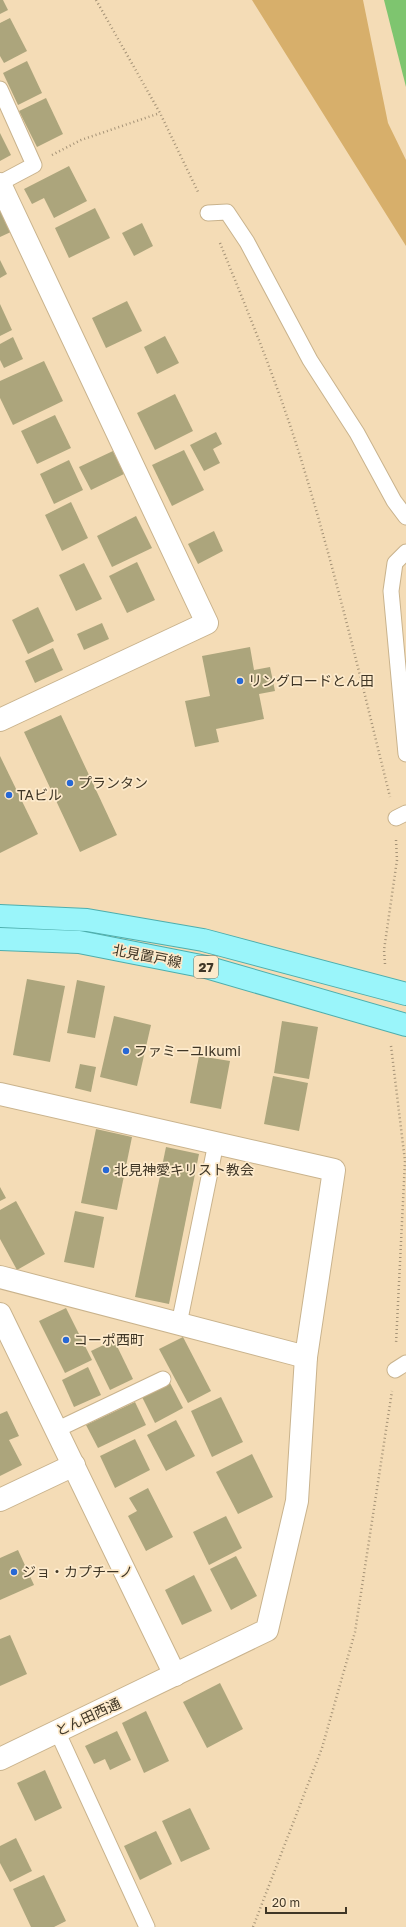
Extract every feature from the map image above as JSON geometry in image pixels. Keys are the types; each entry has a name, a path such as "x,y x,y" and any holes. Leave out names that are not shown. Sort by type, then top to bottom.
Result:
{"main road":[{"name":"北見置戸線","path":"0,916 87,920 203,940 406,994"},
{"name":"北見置戸線","path":"0,939 79,942 206,967 397,1022"}],"street":[{"path":"0,184 207,623 0,720"},
{"path":"0,1094 334,1170 306,1357 0,1277"},
{"path":"0,1314 175,1675"},
{"name":"とん田西通","path":"0,1759 267,1630 297,1501 306,1357"},
{"path":"0,1500 74,1465"}],"lane":[{"path":"0,89 34,165 0,184"},
{"path":"208,212 227,212 247,242 310,360 357,433 394,501 406,517"},
{"path":"406,552 395,563 391,591 406,754"},
{"path":"179,1324 216,1143"},
{"path":"56,1430 163,1379"},
{"path":"57,1731 147,1927"}],"path":[{"path":"96,0 160,113 208,212 260,342 304,469 351,642 401,815 397,860 384,950 384,987"},
{"path":"34,165 80,140 160,113"},
{"path":"253,1927 322,1748 355,1632 401,1367 405,1161 397,1022"}],"shaded area":[{"path":"252,0 363,0 388,123 406,160 406,246"},
{"path":"384,0 406,0 406,87"}],"building":[{"path":"0,0 3,0 8,10 0,14"},
{"path":"10,18 27,51 4,63 0,56 0,23"},
{"path":"27,61 42,93 18,105 3,73"},
{"path":"46,98 63,134 37,147 19,111"},
{"path":"0,133 11,155 0,161"},
{"path":"69,166 87,201 54,218 44,198 32,204 24,189"},
{"path":"0,204 13,231 0,237"},
{"path":"95,208 110,238 69,258 55,228"},
{"path":"142,223 153,246 134,256 122,233"},
{"path":"0,260 7,274 0,278"},
{"path":"127,301 142,331 106,348 92,318"},
{"path":"0,304 12,330 0,336"},
{"path":"165,336 179,363 157,374 144,347"},
{"path":"13,337 23,359 4,368 0,360 0,344"},
{"path":"44,361 63,401 13,425 0,398 0,381"},
{"path":"175,394 193,431 155,450 137,413"},
{"path":"55,415 71,448 37,464 21,431"},
{"path":"216,432 222,444 213,449 220,463 204,471 190,445"},
{"path":"184,450 204,490 172,506 152,465"},
{"path":"113,451 124,474 91,490 79,467"},
{"path":"69,460 83,490 54,504 40,474"},
{"path":"71,502 88,538 62,551 45,515"},
{"path":"136,516 152,548 112,567 97,536"},
{"path":"214,531 223,551 198,564 188,544"},
{"path":"137,562 155,600 127,613 109,576"},
{"path":"84,563 102,599 76,611 59,575"},
{"path":"38,607 54,641 28,654 12,620"},
{"path":"102,623 109,639 84,650 77,634"},
{"name":"リングロードとん田","path":"250,647 254,670 270,667 275,691 259,694 264,719 216,729 219,742 195,747 185,701 210,696 202,656"},
{"path":"53,648 63,670 35,683 25,661"},
{"name":"プランタン","path":"61,715 117,835 80,852 24,732"},
{"name":"TAビル","path":"0,756 38,834 0,853"},
{"path":"27,979 65,986 50,1062 13,1055"},
{"path":"77,980 105,986 95,1038 67,1033"},
{"name":"ファミーユIkumi","path":"114,1016 151,1025 137,1086 100,1077"},
{"path":"282,1021 318,1027 309,1079 274,1073"},
{"path":"199,1056 230,1061 221,1109 190,1103"},
{"path":"80,1064 96,1067 91,1092 75,1088"},
{"path":"273,1076 308,1083 299,1131 264,1124"},
{"name":"北見神愛キリスト教会","path":"96,1129 132,1137 117,1210 81,1203"},
{"path":"166,1147 199,1154 169,1304 135,1297"},
{"path":"0,1187 6,1198 0,1201"},
{"path":"16,1201 45,1254 17,1270 0,1239 0,1210"},
{"path":"75,1211 104,1217 94,1268 64,1262"},
{"name":"コーポ西町","path":"66,1308 92,1360 65,1373 39,1321"},
{"path":"183,1337 211,1391 188,1403 159,1349"},
{"path":"114,1340 133,1379 110,1390 91,1351"},
{"path":"88,1367 101,1395 74,1407 62,1380"},
{"path":"170,1383 183,1408 155,1423 142,1397"},
{"path":"221,1397 243,1442 212,1457 191,1411"},
{"path":"135,1402 146,1425 98,1448 86,1425"},
{"path":"7,1411 19,1436 9,1440 22,1465 0,1476 0,1414"},
{"path":"176,1420 195,1456 166,1471 147,1435"},
{"path":"135,1439 150,1470 115,1488 100,1456"},
{"path":"252,1454 273,1497 238,1514 216,1472"},
{"path":"148,1488 173,1537 146,1551 128,1516 137,1511 129,1498"},
{"path":"226,1516 242,1548 209,1565 193,1532"},
{"name":"ジョ・カプチーノ","path":"18,1550 34,1585 0,1600 0,1558"},
{"path":"236,1556 257,1596 231,1610 210,1569"},
{"path":"194,1575 212,1611 182,1625 165,1590"},
{"path":"10,1635 27,1674 0,1686 0,1639"},
{"path":"220,1683 243,1729 207,1748 183,1702"},
{"path":"146,1711 169,1761 144,1773 122,1723"},
{"path":"117,1731 131,1760 110,1770 105,1759 94,1764 85,1746"},
{"path":"45,1770 62,1808 35,1821 17,1783"},
{"path":"190,1808 210,1849 181,1862 162,1821"},
{"path":"156,1831 172,1864 140,1880 124,1846"},
{"path":"16,1838 32,1871 10,1882 0,1863 0,1846"},
{"path":"44,1875 66,1921 54,1927 31,1927 13,1889"}],"place":[{"name":"リングロードとん田","path":"240,681"},
{"name":"プランタン","path":"70,783"},
{"name":"TAビル","path":"9,795"},
{"name":"ファミーユIkumi","path":"126,1051"},
{"name":"北見神愛キリスト教会","path":"106,1170"},
{"name":"コーポ西町","path":"66,1340"},
{"name":"ジョ・カプチーノ","path":"14,1572"}]}
